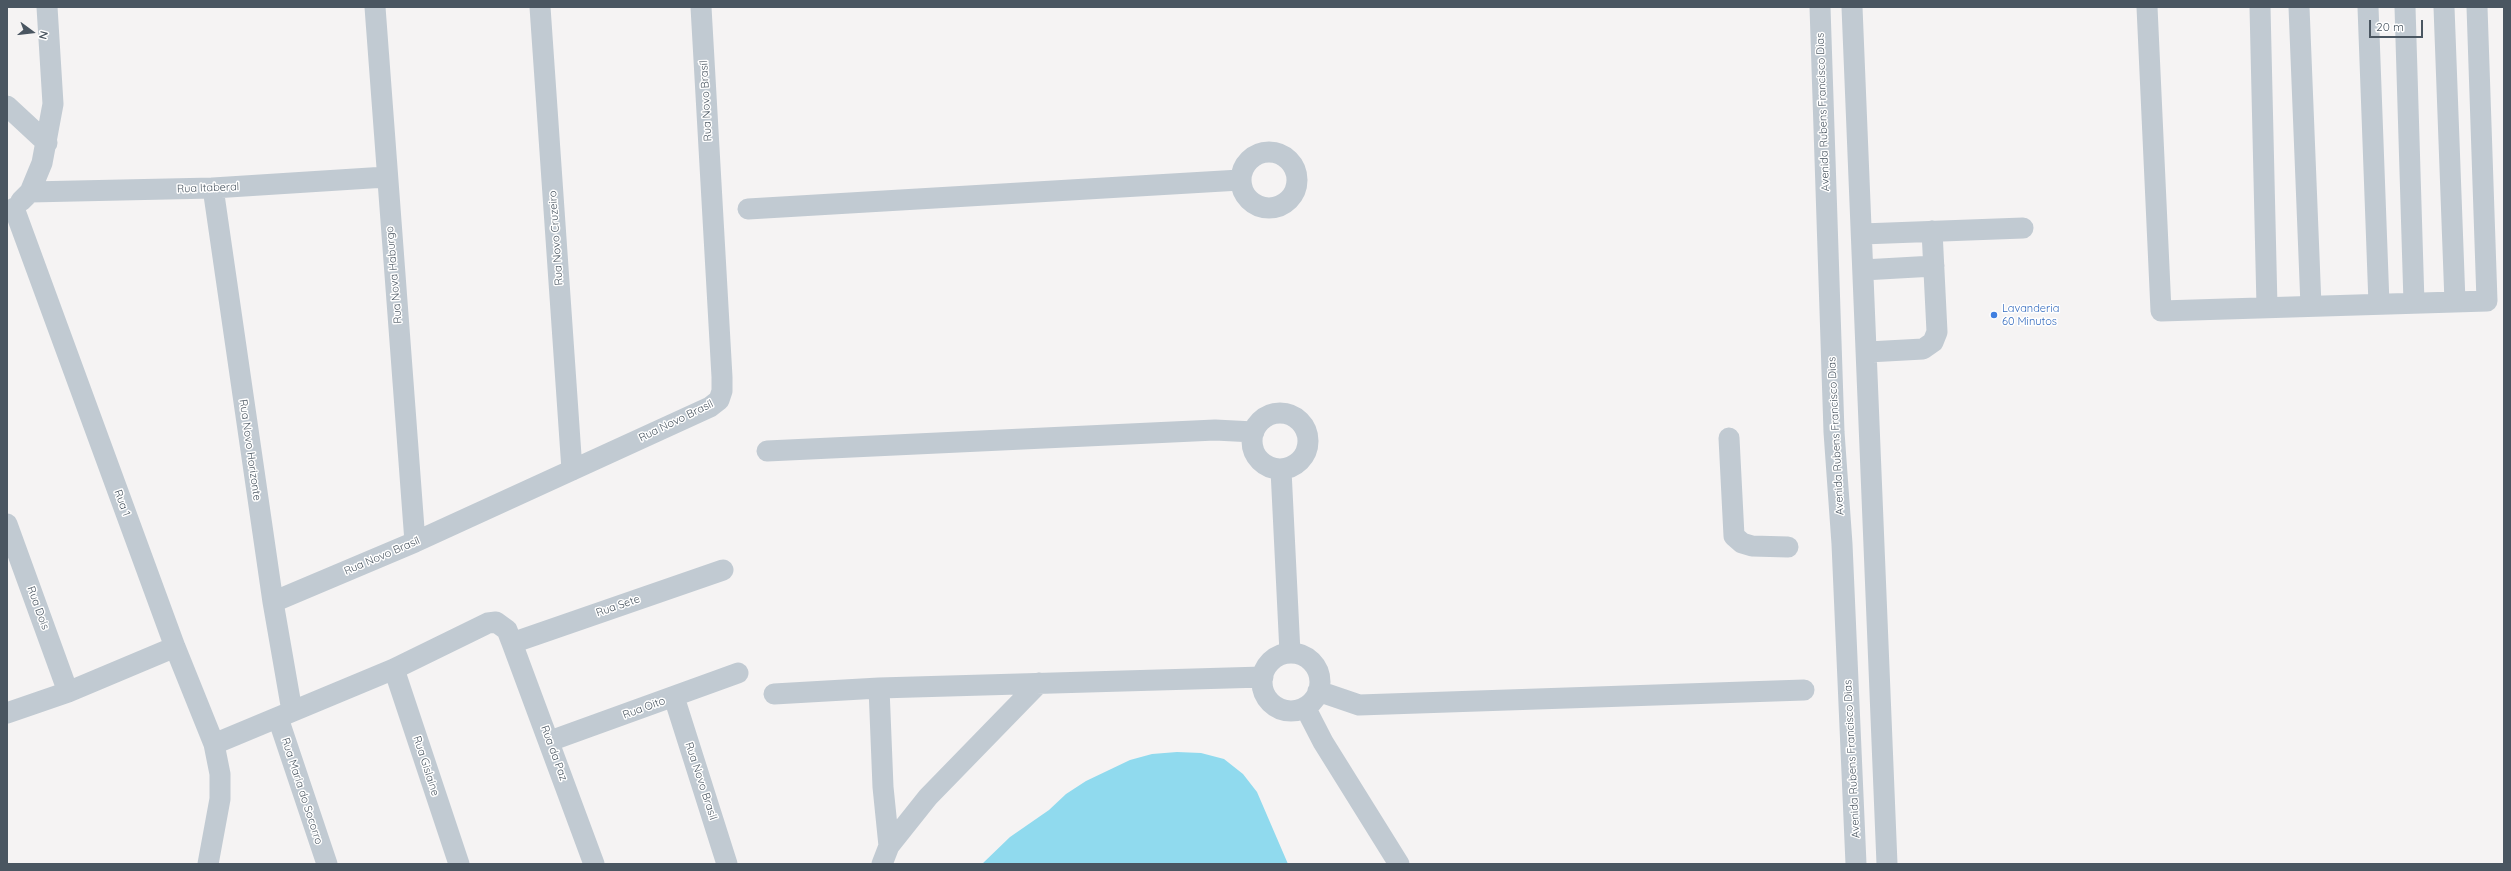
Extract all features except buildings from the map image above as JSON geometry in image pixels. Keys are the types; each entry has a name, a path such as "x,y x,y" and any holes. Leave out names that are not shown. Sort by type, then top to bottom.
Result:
{"street":[{"path":"11,212 30,192 42,163 47,143 53,104 48,7"},
{"name":"Rua Nova Haburgo","path":"374,7 415,542"},
{"name":"Rua Novo Cruzeiro","path":"540,7 572,470"},
{"name":"Rua Novo Brasíl","path":"273,602 415,542 710,407 718,400 722,391 701,7"},
{"name":"Avenida Rubens Francisco Dias","path":"1820,7 1834,432 1842,544 1856,864"},
{"path":"1852,7 1868,352 1888,864"},
{"path":"2148,7 2162,311 2487,301 2477,7"},
{"path":"2260,7 2267,308"},
{"path":"2299,7 2312,306"},
{"path":"2368,7 2378,304"},
{"path":"2405,7 2414,303"},
{"path":"2444,7 2455,302"},
{"path":"7,106 47,143"},
{"name":"Rua Itaberal","path":"30,192 213,188 386,177"},
{"path":"748,209 1240,180"},
{"name":"Rua Novo Horizonte","path":"213,188 273,602 285,714"},
{"name":"Rua 1","path":"11,212 175,648 214,744 220,774 220,799 208,864"},
{"path":"1862,234 2022,228"},
{"path":"1868,352 1923,349 1933,342 1936,332 1932,231"},
{"path":"1864,270 1934,266"},
{"path":"1280,413 1297,418 1304,425 1309,442 1307,451 1296,465 1281,470 1264,465 1257,458 1253,450 1254,432 1264,418 1280,413"},
{"path":"768,451 1215,430 1254,432"},
{"path":"1729,438 1734,536 1742,543 1752,546 1788,547"},
{"path":"1281,470 1290,653"},
{"name":"Rua Dois","path":"7,524 68,692"},
{"name":"Rua Sete","path":"512,643 723,570"},
{"name":"Rua da Paz","path":"394,669 488,623 503,625 512,643 550,741 594,864"},
{"path":"7,713 68,692 175,648"},
{"path":"1290,653 1301,655 1314,665 1320,680 1318,692 1315,698 1305,708 1287,711 1274,705 1265,695 1263,677 1272,660 1290,653"},
{"path":"214,744 394,669"},
{"name":"Rua Gislaine","path":"394,669 459,864"},
{"name":"Rua Oito","path":"550,741 738,673"},
{"path":"774,694 878,688 1263,677"},
{"path":"885,855 928,797 1039,683"},
{"path":"878,688 885,855"},
{"path":"1318,692 1359,705 1804,690"},
{"name":"Rua Novo Brasil","path":"674,697 727,864"},
{"path":"1305,708 1324,742 1399,864"},
{"name":"Rua Maria do Socorro","path":"285,714 327,864"}],"water":[{"path":"1177,752 1201,753 1224,759 1243,774 1257,792 1288,864 982,864 1010,837 1049,810 1066,794 1086,781 1130,760 1152,754"}],"place":[{"name":"Lavanderia 60 Minutos","path":"1994,315"}]}
